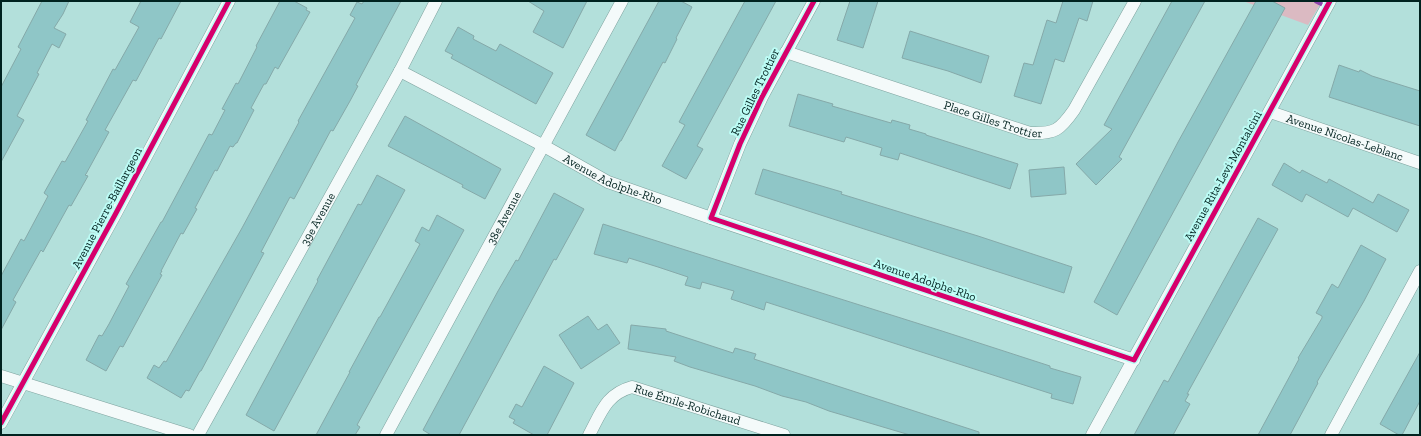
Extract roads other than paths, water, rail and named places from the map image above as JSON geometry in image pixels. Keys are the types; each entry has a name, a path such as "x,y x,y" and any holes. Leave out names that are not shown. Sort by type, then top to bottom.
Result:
{"street":[{"name":"Avenue Pierre-Baillargeon","path":"1,423 229,1"},
{"name":"39e Avenue","path":"198,435 400,72 436,1"},
{"name":"38e Avenue","path":"386,435 622,1"},
{"name":"Rue Gilles Trottier","path":"711,218 743,137 762,97 814,1"},
{"name":"Place Gilles Trottier","path":"786,52 1030,133 1044,134 1057,130 1070,116 1135,1"},
{"name":"Avenue Rita-Levi-Montalcini","path":"1092,435 1330,1"},
{"name":"Avenue Adolphe-Rho","path":"400,72 544,146 608,182 1134,360"},
{"name":"Avenue Nicolas-Leblanc","path":"1270,112 1420,163"},
{"path":"1331,435 1420,271"},
{"path":"1,376 189,435"},
{"name":"Rue Émile-Robichaud","path":"589,435 610,397 621,390 632,387 784,435"}]}
